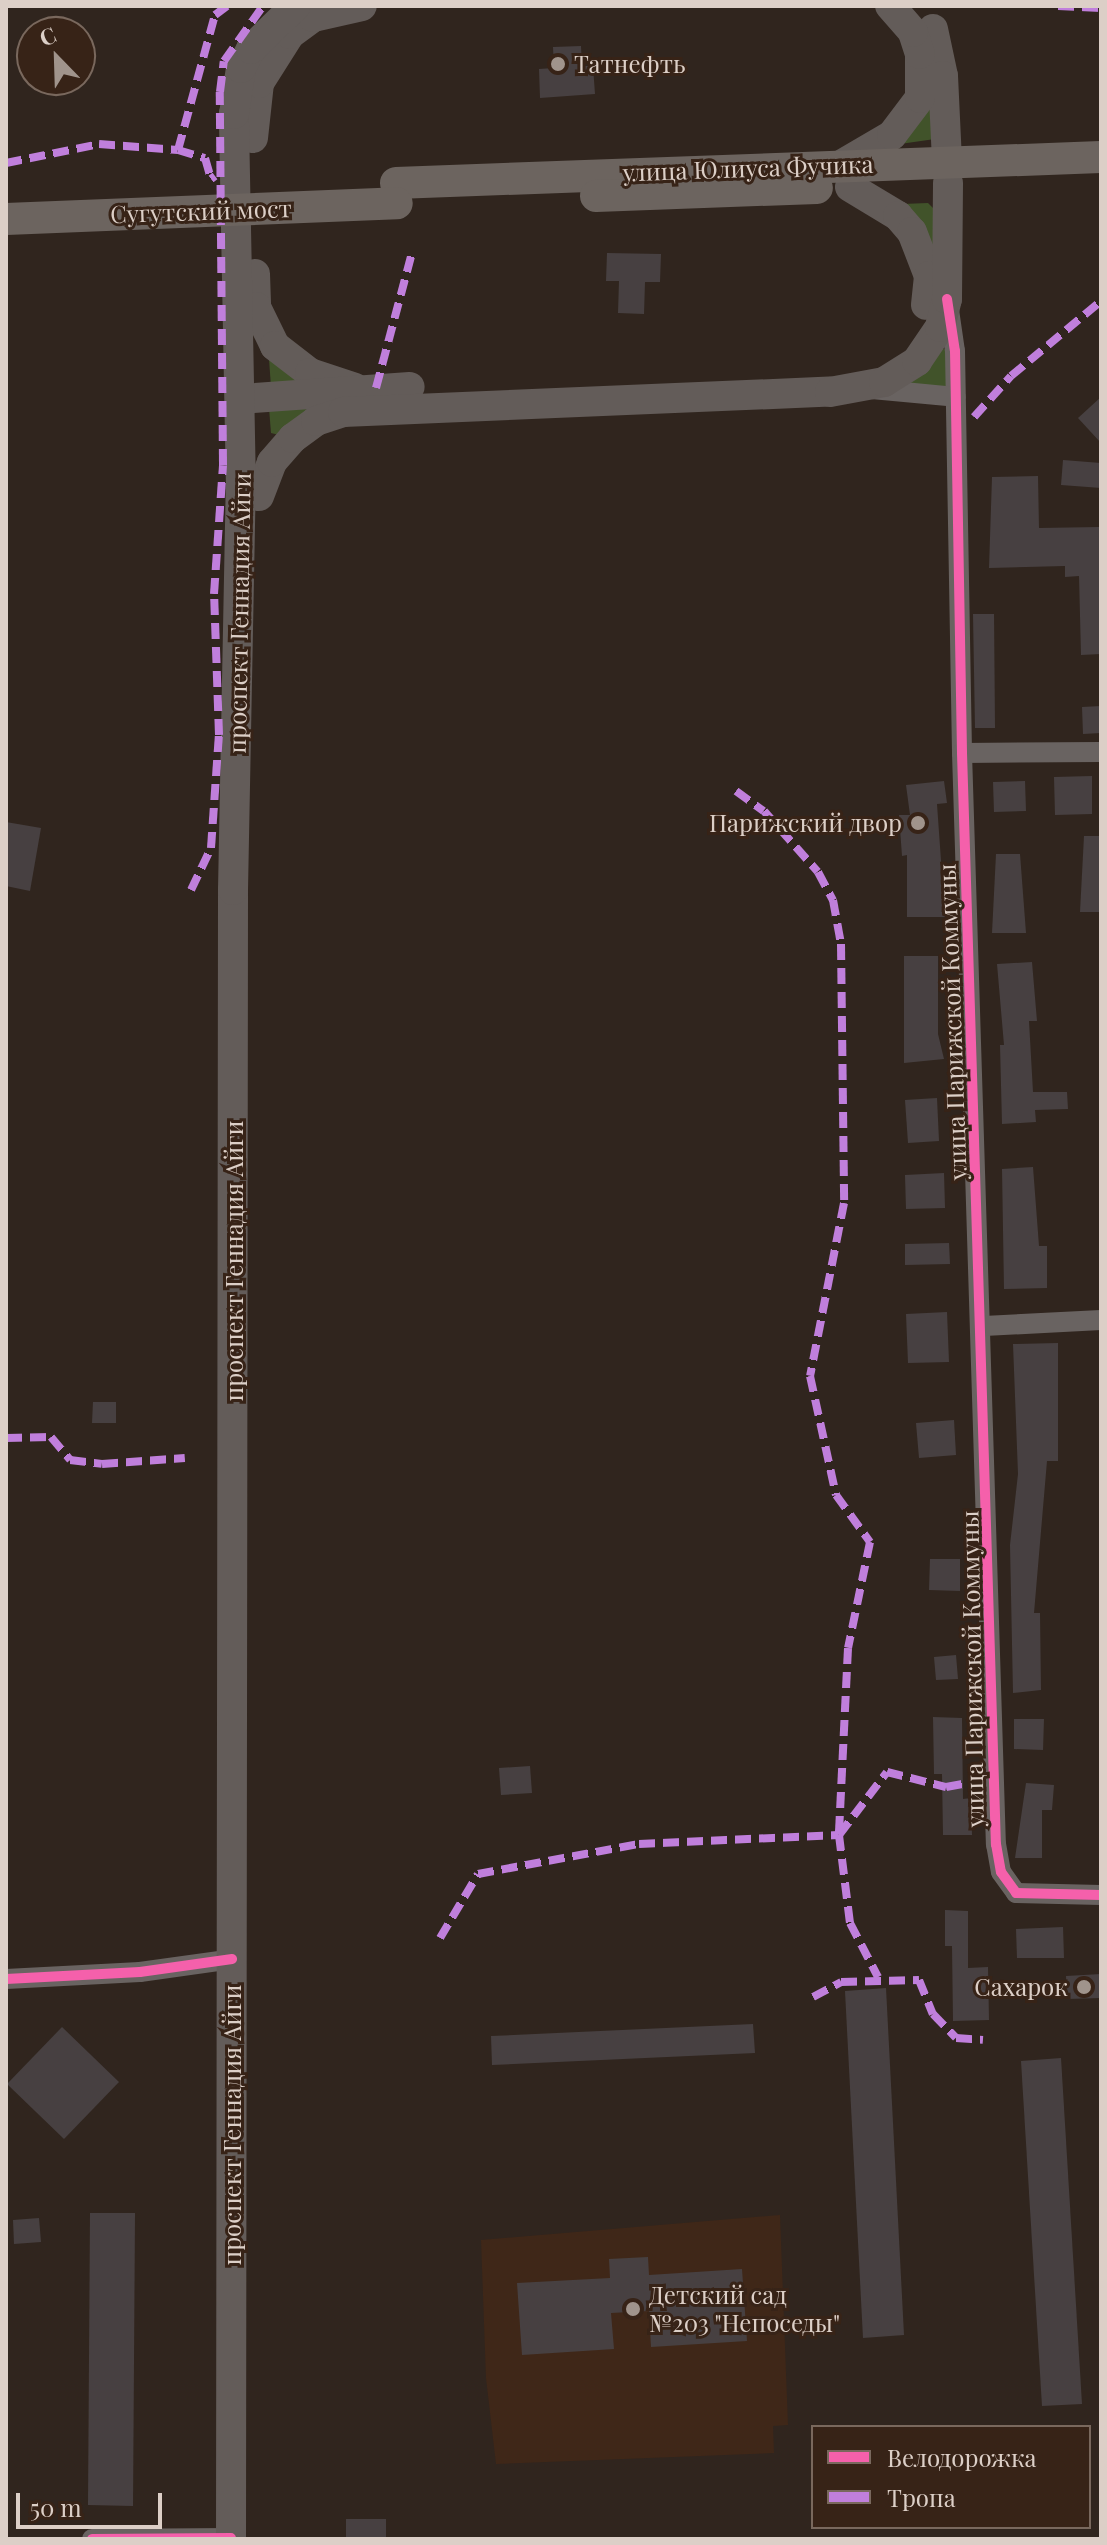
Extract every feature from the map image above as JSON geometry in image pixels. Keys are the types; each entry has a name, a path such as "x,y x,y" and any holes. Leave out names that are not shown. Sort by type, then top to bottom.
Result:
{"main road":[{"name":"проспект Геннадия Айги","path":"231,2539 250,890 259,496 233,201 236,92 251,49 295,6"},
{"name":"проспект Геннадия Айги","path":"247,2539 233,890 256,307 252,185 259,83 290,34 313,17 362,6"},
{"path":"250,399 357,389 829,372 876,363 894,354 919,325 929,276 919,245 905,224 846,176 892,135 920,98 920,54 913,32 890,6"},
{"name":"улица Парижской Коммуны","path":"918,6 940,48 948,172 947,299"},
{"name":"улица Юлиуса Фучика","path":"396,193 948,172 1101,157"},
{"name":"улица Юлиуса Фучика","path":"948,172 1101,179"},
{"name":"Сугутский мост","path":"6,200 396,193"},
{"name":"Сугутский мост","path":"6,219 396,193"},
{"path":"259,496 272,462 293,438 316,421 343,412 863,388 884,382 917,361 940,327 947,299"},
{"path":"256,307 264,330 290,360 332,383 357,389"}],"street":[{"name":"улица Парижской Коммуны","path":"947,299 956,397 962,753 984,1326 996,1844 1006,1886 1034,1897 1101,1895"},
{"path":"863,388 956,397"},
{"path":"962,753 1101,752"},
{"path":"984,1326 1101,1320"},
{"path":"6,1979 140,1972 240,1958"},
{"path":"92,2539 231,2539"}],"shaded area":[{"name":"Детский сад №203 \"Непоседы\"","path":"780,2215 788,2425 773,2426 774,2453 496,2464 486,2378 481,2240"}],"green space":[{"path":"930,99 935,139 900,144"},
{"path":"928,203 933,208 938,265 902,204"},
{"path":"941,348 947,350 946,387 911,388 910,379"},
{"path":"269,359 308,380 271,387"},
{"path":"306,404 307,412 279,435 271,433 269,408"}],"building":[{"path":"581,46 582,66 593,66 595,94 540,98 539,69 554,68 553,47"},
{"path":"607,253 661,254 660,282 645,282 644,314 618,313 619,281 606,281"},
{"path":"1101,397 1101,443 1078,418"},
{"path":"1063,460 1101,463 1101,488 1061,485"},
{"path":"1038,476 1039,528 1099,527 1101,654 1081,655 1079,576 1065,577 1065,566 989,568 992,477"},
{"path":"973,614 994,614 995,728 975,728"},
{"path":"1101,706 1101,733 1083,734 1082,707"},
{"path":"1092,776 1092,814 1055,815 1054,777"},
{"path":"944,781 947,803 937,804 945,917 907,917 907,855 902,856 899,815 910,815 906,785"},
{"path":"1025,781 1026,811 994,812 993,782"},
{"path":"6,822 41,828 30,891 6,886"},
{"path":"1084,836 1101,836 1101,912 1080,912"},
{"path":"996,854 1020,854 1026,933 992,933"},
{"path":"904,956 938,956 938,1034 944,1059 904,1063"},
{"path":"1032,962 1037,1021 1029,1021 1033,1092 1067,1092 1068,1109 1035,1110 1036,1122 1002,1124 1000,1045 1004,1045 997,964"},
{"path":"937,1098 939,1141 908,1143 905,1100"},
{"path":"1033,1167 1039,1246 1047,1246 1047,1288 1004,1289 1002,1169"},
{"path":"944,1173 945,1208 906,1209 905,1175"},
{"path":"949,1243 950,1264 905,1265 905,1244"},
{"path":"947,1312 949,1362 908,1363 906,1314"},
{"path":"1058,1343 1058,1461 1047,1461 1034,1613 1040,1613 1041,1690 1013,1693 1010,1545 1018,1474 1013,1344"},
{"path":"93,1402 116,1402 116,1423 92,1423"},
{"path":"954,1420 956,1455 919,1458 916,1423"},
{"path":"930,1559 960,1559 960,1591 929,1590"},
{"path":"956,1655 958,1679 936,1680 934,1657"},
{"path":"933,1717 962,1718 963,1799 971,1798 972,1835 943,1835 942,1774 934,1774"},
{"path":"1014,1719 1044,1719 1043,1750 1014,1749"},
{"path":"530,1766 532,1793 501,1795 499,1768"},
{"path":"1026,1783 1054,1785 1052,1810 1042,1810 1042,1858 1015,1858"},
{"path":"945,1910 968,1911 968,1968 988,1967 989,2020 953,2021 952,1946 945,1946"},
{"path":"1063,1927 1064,1958 1017,1958 1016,1929"},
{"name":"Сахарок","path":"1101,1974 1101,1998 1067,1999 1066,1976"},
{"path":"886,1988 904,2335 863,2338 845,1991"},
{"path":"753,2024 755,2053 492,2065 491,2036"},
{"path":"62,2027 119,2082 64,2139 7,2084"},
{"path":"1061,2058 1082,2404 1042,2406 1021,2061"},
{"path":"90,2213 135,2213 133,2506 88,2505"},
{"path":"39,2218 41,2242 14,2244 13,2220"},
{"path":"648,2257 649,2275 742,2269 747,2341 651,2347 649,2311 611,2313 614,2349 522,2355 517,2283 610,2278 609,2259"},
{"path":"346,2519 386,2519 386,2539 346,2539"}],"marked path":[{"path":"6,163 99,144 178,150 215,15 227,6"},
{"path":"191,890 211,848 219,735 214,594 223,465 220,92 224,61 263,6"},
{"path":"1058,6 1101,8"},
{"path":"178,150 205,158 211,179 215,176"},
{"path":"376,388 412,253"},
{"path":"974,417 1011,376 1101,301"},
{"path":"736,791 764,811 818,872 833,900 841,944 844,1203 810,1376 836,1495 870,1542 848,1648 839,1835 850,1923 878,1977"},
{"path":"6,1438 51,1437 70,1460 102,1464 185,1458"},
{"path":"440,1938 478,1874 639,1844 839,1835 887,1772 946,1787 995,1778"},
{"path":"813,1997 841,1982 919,1980 933,2014 956,2038 983,2040"}],"cycle path":[{"path":"947,299 955,351 962,753 996,1844 1001,1872 1016,1893 1101,1895"},
{"path":"6,1979 140,1972 232,1959"},
{"path":"92,2539 231,2538"}],"place":[{"name":"Татнефть","path":"558,64"},
{"name":"Парижский двор","path":"918,823"},
{"name":"Сахарок","path":"1084,1987"},
{"name":"Детский сад №203 \"Непоседы\"","path":"633,2309"}]}
